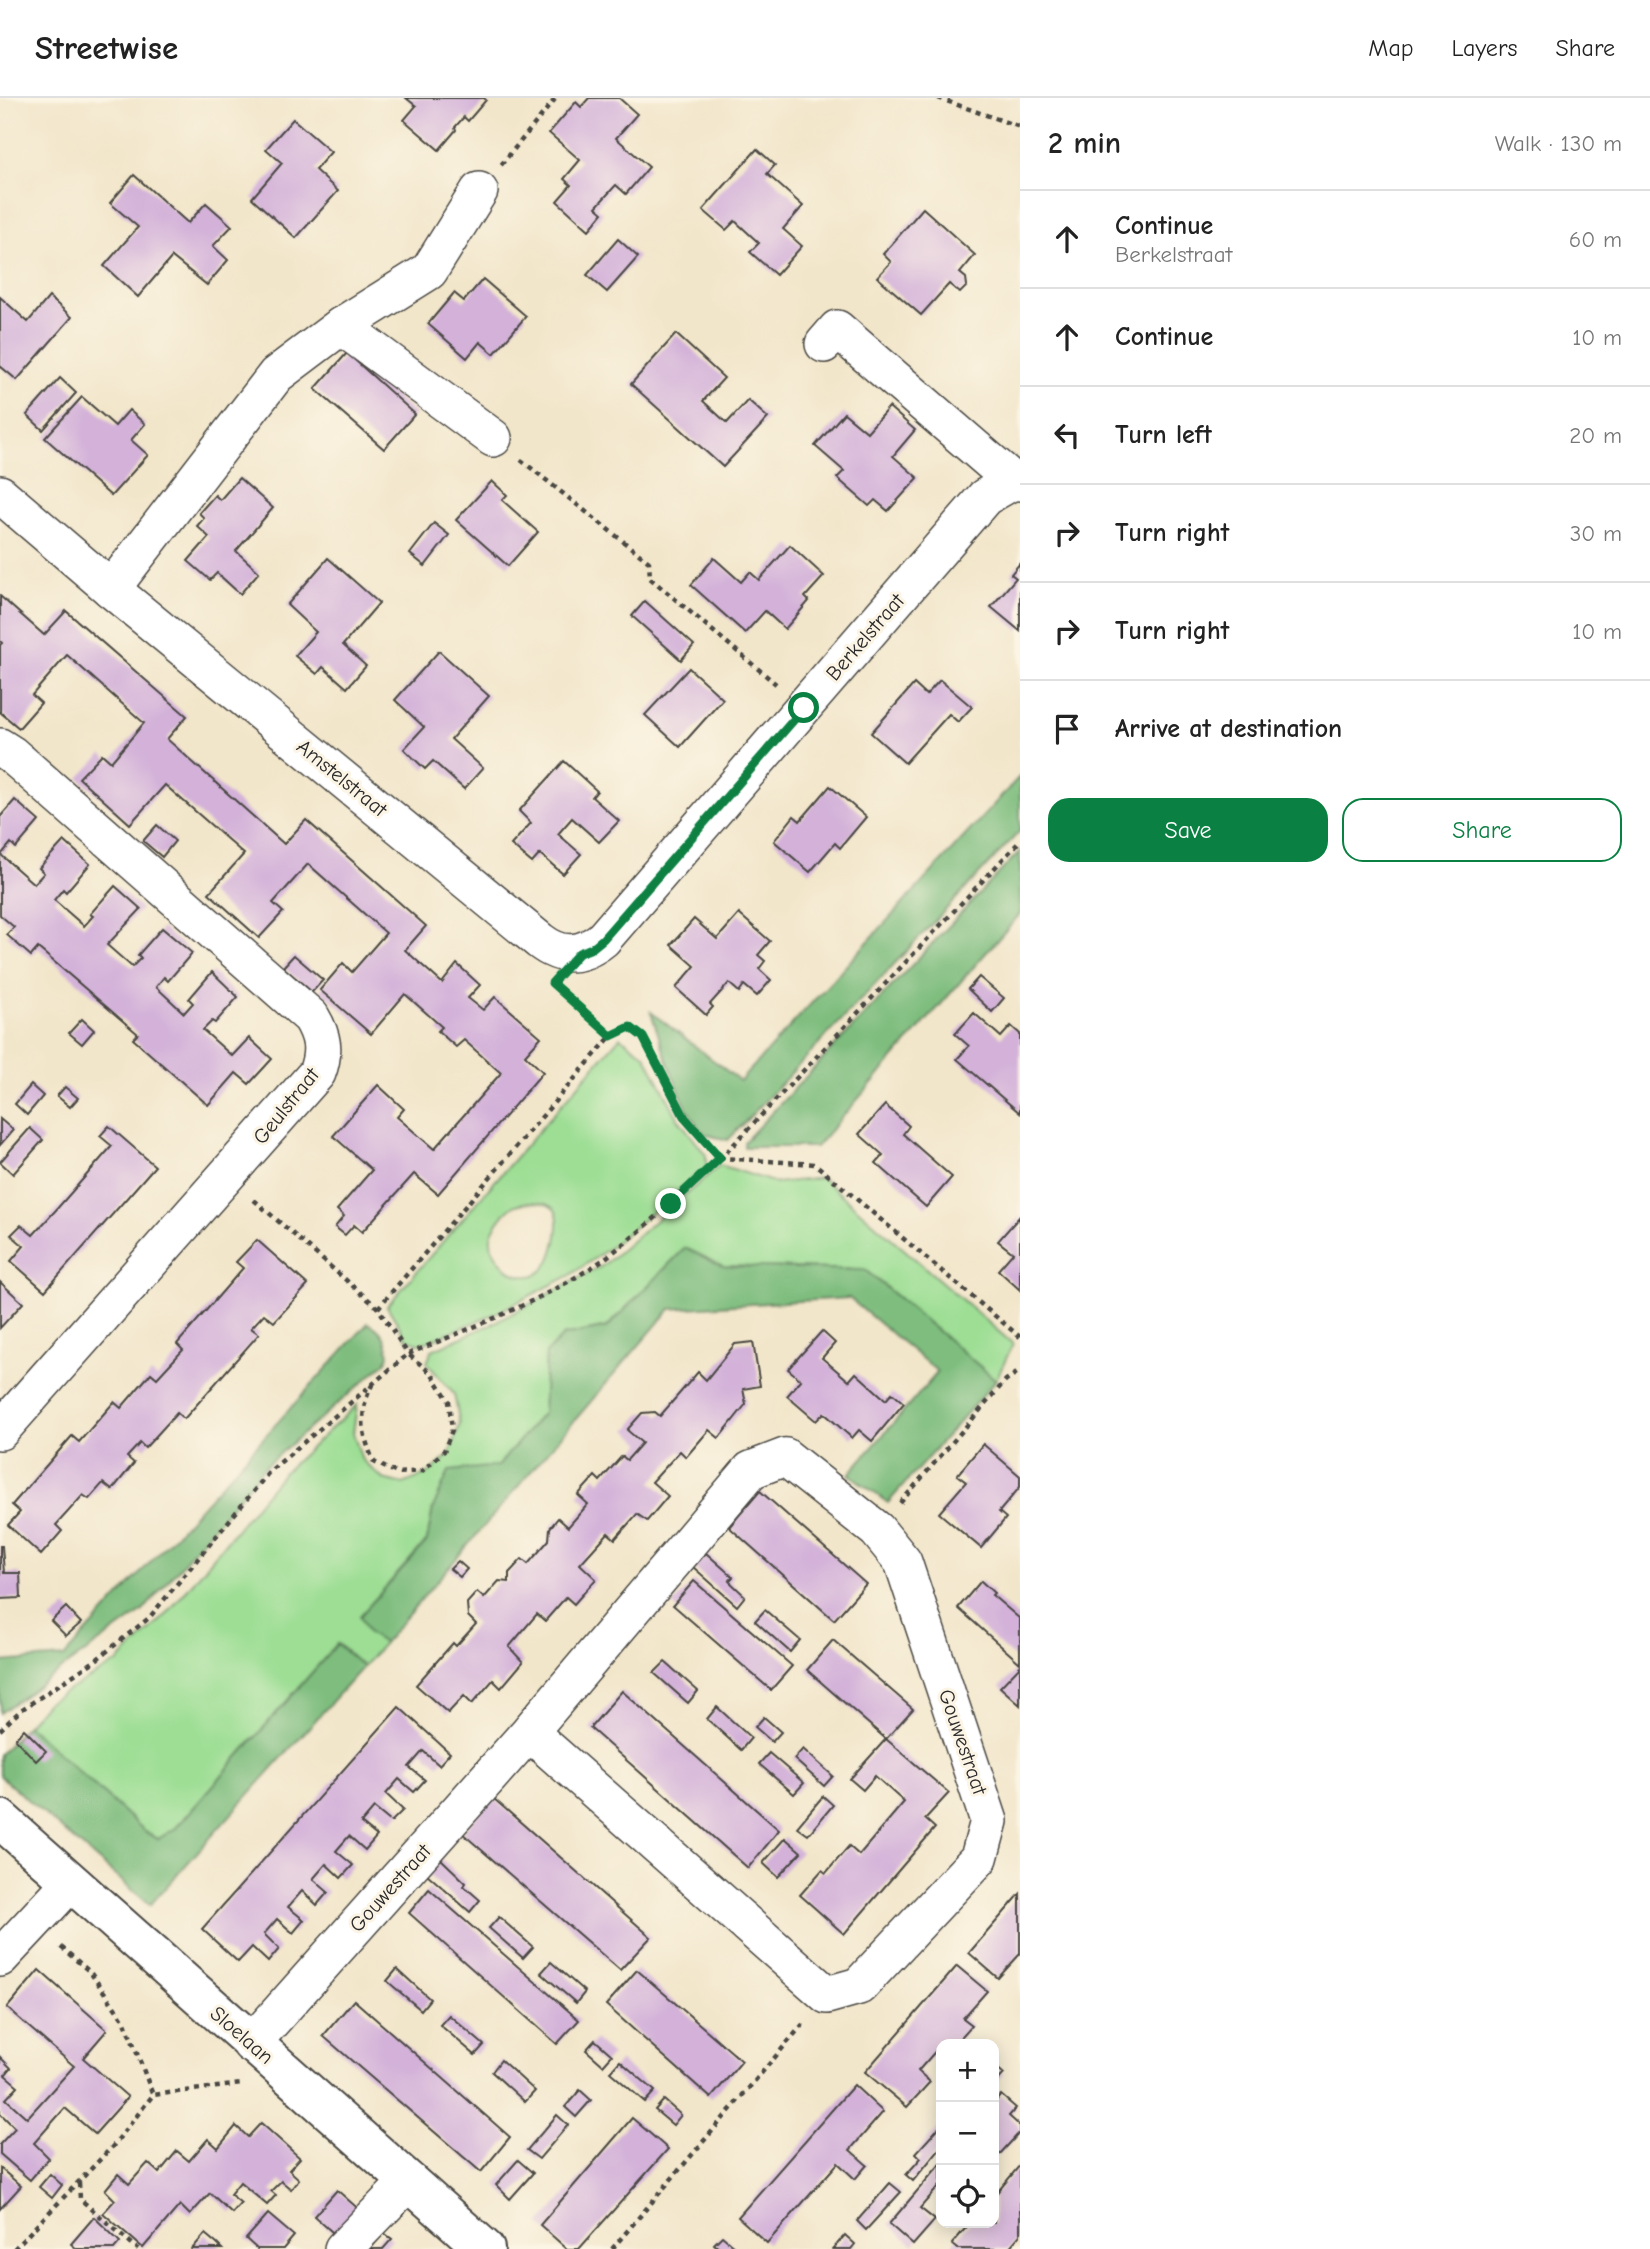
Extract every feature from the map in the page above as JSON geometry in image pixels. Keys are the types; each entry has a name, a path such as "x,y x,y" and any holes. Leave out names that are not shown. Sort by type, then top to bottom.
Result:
{"street":[{"path":"111,589 276,375 341,326 429,271 479,191"},
{"path":"341,326 493,438"},
{"name":"Berkelstraat","path":"579,953 592,948 603,939 985,496 1017,482 837,329 824,344"},
{"name":"Amstelstraat","path":"0,494 111,589 551,950 565,954 579,953"},
{"name":"Geulstraat","path":"0,747 22,763 311,1017 323,1044 317,1073 0,1431"},
{"name":"Gouwestraat","path":"251,2044 528,1732 751,1469 785,1457 877,1530 903,1562 989,1821 979,1858 859,1986 827,1996"},
{"path":"528,1732 827,1996"},
{"name":"Sloelaan","path":"0,1819 485,2249"},
{"path":"0,1958 70,1883"},
{"path":"343,2249 409,2181"}],"path":[{"path":"479,191 556,98"},
{"path":"938,98 1020,127"},
{"path":"493,438 649,562 650,578 804,708"},
{"path":"0,1730 21,1710 96,1660 149,1618 270,1471 408,1354 488,1321 571,1279 604,1259 671,1204 720,1158 1020,841"},
{"path":"579,953 552,983 611,1036"},
{"path":"378,1308 611,1036 630,1027 643,1037 685,1118 720,1158 815,1164 1020,1337"},
{"path":"227,1176 378,1308 408,1354 432,1374 449,1401 452,1430 444,1451 422,1471 397,1473 374,1462 364,1438 362,1420 365,1399 372,1385"},
{"path":"877,1530 1006,1380 1020,1371"},
{"path":"32,1923 90,1972 125,2022 153,2095"},
{"path":"612,2249 827,1996"},
{"path":"14,2249 113,2147 153,2095 292,2078"},
{"path":"79,2183 80,2199 138,2249"}],"green space":[{"path":"1020,776 1020,831 728,1140 706,1134 698,1126 681,1096 651,1012 740,1081"},
{"path":"1020,851 1020,914 816,1147 744,1147 744,1142"},
{"path":"620,1037 645,1055 679,1120 706,1155 706,1167 608,1249 569,1276 494,1314 422,1344 407,1339 387,1306","holes":["529,1202 552,1207 558,1217 554,1248 542,1271 531,1276 517,1275 496,1256 491,1243 492,1233 513,1206"]},
{"path":"720,1165 776,1183 822,1178 1013,1344 996,1380 865,1270 722,1266 685,1248 607,1327 563,1336 546,1353 543,1413 498,1466 433,1508 427,1541 360,1616 368,1633 384,1643 363,1667 337,1644 176,1828 158,1839 147,1833 27,1725 46,1703 118,1662 166,1615 281,1475 357,1405 353,1433 362,1460 383,1479 403,1484 428,1474 449,1455 460,1424 454,1394 427,1363 432,1350 490,1325 604,1265"},
{"path":"685,1248 723,1266 865,1270 996,1380 888,1503 849,1474 938,1372 849,1298 670,1309 384,1643 368,1633 360,1616 427,1541 433,1508 449,1471 498,1466 543,1413 546,1353 563,1336 608,1327"},
{"path":"368,1323 380,1332 385,1340 389,1355 385,1363 264,1467 143,1611 0,1713 0,1662 64,1657"},
{"path":"337,1644 363,1667 150,1905 0,1776 0,1754 27,1725 147,1833 158,1839 176,1828"}],"building":[{"path":"406,98 486,100 468,121 464,117 439,150 404,120 416,106"},
{"path":"589,98 619,98 637,114 616,138 649,167 626,194 616,185 596,207 603,213 589,230 557,201 571,185 564,179 580,160 549,133 576,102 581,107"},
{"path":"293,119 331,152 315,170 338,191 296,238 252,198 282,163 266,149"},
{"path":"757,149 775,165 767,174 803,206 783,229 802,246 776,275 750,252 759,243 735,221 726,230 703,210"},
{"path":"134,175 188,223 206,203 232,226 213,246 228,260 207,285 172,257 138,297 104,266 138,227 110,203"},
{"path":"923,208 975,255 960,273 966,278 967,286 960,293 949,284 921,315 877,277 891,262 883,254"},
{"path":"618,239 638,257 607,292 587,275"},
{"path":"483,279 526,316 494,354 480,342 467,358 428,324 454,293 464,301"},
{"path":"0,297 28,322 49,297 72,317 17,380 0,366"},
{"path":"676,334 724,378 703,401 727,423 748,400 768,418 723,467 631,384"},
{"path":"347,353 415,414 384,449 315,389"},
{"path":"60,378 76,393 43,430 27,415"},
{"path":"82,397 115,426 129,410 145,424 131,440 148,455 111,496 45,438"},
{"path":"889,407 915,430 893,456 918,478 888,511 875,500 869,506 837,478 844,471 815,446 844,413 867,432"},
{"path":"239,478 273,508 236,551 259,572 240,594 217,573 210,580 188,561 209,537 197,526 204,518 199,513 215,495 220,500"},
{"path":"492,481 507,495 502,500 538,532 508,566 456,520"},
{"path":"434,523 449,535 425,566 410,554"},
{"path":"790,545 824,576 805,597 809,601 785,629 765,611 745,633 691,585 714,558 741,582 750,572 759,580"},
{"path":"328,558 379,603 343,645 366,666 347,688 323,667 317,674 295,656 316,632 287,605"},
{"path":"1020,563 1020,631 991,607 1016,578 1011,574"},
{"path":"0,596 44,635 66,611 187,716 167,739 284,844 306,820 426,926 405,950 442,983 457,964 480,985 468,998 483,1010 495,997 541,1037 525,1055 543,1072 438,1194 414,1174 362,1232 354,1225 345,1235 335,1227 344,1216 337,1210 372,1170 333,1136 378,1085 404,1109 397,1117 434,1149 501,1073 464,1040 456,1047 438,1031 442,1027 405,994 371,1034 320,990 343,963 352,972 386,933 308,864 273,903 283,912 259,938 209,893 244,854 165,785 130,824 79,778 102,754 111,762 144,723 67,655 32,695 41,703 19,728 0,712"},
{"path":"645,601 694,645 681,660 632,616"},
{"path":"439,651 489,696 451,739 483,768 464,789 433,761 425,769 404,749 424,727 395,700"},
{"path":"689,668 723,699 680,747 645,715"},
{"path":"940,680 972,707 958,722 949,714 905,763 871,733 914,684 926,695"},
{"path":"564,761 597,791 592,797 619,821 599,842 572,818 558,834 581,854 563,874 540,854 532,863 511,845 531,823 519,811"},
{"path":"830,786 866,817 840,848 835,843 810,872 774,841 794,816 800,821"},
{"path":"15,800 39,821 16,848 11,843 1,855 34,884 44,873 39,868 64,841 90,864 66,892 63,889 54,900 84,926 93,916 90,914 115,886 141,909 107,945 132,967 141,958 138,955 162,928 192,953 168,981 164,977 156,987 184,1013 193,1003 189,999 212,972 238,997 215,1023 212,1021 203,1030 232,1056 249,1038 272,1059 249,1084 236,1073 208,1105 133,1039 138,1034 38,948 31,956 7,935 14,927 0,915 0,817"},
{"path":"157,825 175,841 162,857 143,841"},
{"path":"739,914 770,941 758,955 765,961 759,969 771,980 757,996 744,985 739,992 729,983 710,1004 713,1007 706,1015 676,988 695,966 671,945 694,919 717,939"},
{"path":"294,955 323,980 312,992 283,967"},
{"path":"979,977 1004,998 992,1012 968,989"},
{"path":"974,1013 1001,1037 1011,1026 1020,1034 1020,1113 957,1059 969,1046 955,1034"},
{"path":"82,1019 94,1030 82,1044 69,1033"},
{"path":"31,1085 43,1096 27,1115 15,1104"},
{"path":"65,1087 78,1098 70,1107 57,1096"},
{"path":"885,1105 909,1126 903,1134 952,1177 926,1207 876,1163 883,1155 859,1134"},
{"path":"0,1119 13,1130 0,1145"},
{"path":"109,1126 155,1166 45,1291 11,1261 24,1246 11,1235 21,1225 33,1235 55,1211 112,1146 100,1136"},
{"path":"30,1128 43,1140 13,1174 0,1162"},
{"path":"1020,1216 1020,1290 998,1270 1013,1253 998,1241"},
{"path":"257,1240 308,1285 274,1322 264,1314 251,1328 259,1334 184,1419 177,1413 145,1448 140,1443 127,1457 134,1463 112,1490 103,1483 89,1499 83,1495 56,1525 62,1531 41,1555 8,1525 20,1512 12,1505 72,1436 79,1442 114,1402 121,1408 151,1373 157,1378 183,1350 177,1344 243,1268 236,1262"},
{"path":"0,1282 23,1303 0,1328"},
{"path":"822,1331 835,1343 822,1358 849,1381 856,1373 886,1400 892,1393 904,1403 872,1441 859,1430 852,1438 824,1413 816,1421 787,1396 801,1380 788,1369"},
{"path":"753,1342 760,1386 743,1389 746,1404 719,1438 709,1430 686,1457 680,1451 652,1482 668,1496 647,1521 637,1514 615,1539 608,1533 580,1564 596,1579 574,1604 566,1597 545,1621 537,1614 509,1647 523,1662 501,1688 493,1680 472,1704 464,1696 448,1713 416,1685 453,1643 456,1646 476,1624 468,1616 467,1603 477,1592 484,1598 499,1581 509,1582 509,1573 522,1559 528,1564 549,1540 550,1528 558,1518 568,1527 588,1504 578,1495 595,1476 600,1481 622,1456 627,1460 642,1443 627,1430 642,1413 655,1412 660,1416 698,1372 706,1380 735,1344"},
{"path":"983,1444 1020,1476 1020,1487 999,1512 1006,1518 981,1548 939,1513 966,1482 957,1475"},
{"path":"760,1491 866,1584 834,1620 729,1527"},
{"path":"0,1546 4,1573 20,1573 21,1598 0,1599"},
{"path":"706,1553 733,1577 729,1581 745,1596 737,1606 693,1567"},
{"path":"458,1561 467,1569 460,1577 450,1569"},
{"path":"694,1581 792,1666 771,1690 673,1605"},
{"path":"981,1581 994,1593 992,1595 1020,1619 1020,1663 958,1608"},
{"path":"66,1607 81,1623 66,1636 51,1621"},
{"path":"765,1610 800,1640 790,1652 755,1621"},
{"path":"833,1640 913,1709 886,1739 807,1670"},
{"path":"665,1662 698,1691 688,1703 654,1673"},
{"path":"1020,1666 1020,1705 1000,1687"},
{"path":"622,1691 779,1830 748,1868 590,1728"},
{"path":"399,1707 450,1753 439,1765 423,1751 409,1767 425,1780 414,1792 399,1779 386,1794 403,1810 391,1822 374,1808 361,1823 377,1836 365,1850 349,1836 336,1851 353,1865 341,1878 326,1864 313,1879 328,1892 317,1905 302,1891 288,1907 304,1920 293,1933 277,1919 264,1934 279,1949 268,1962 252,1947 238,1962 202,1929"},
{"path":"717,1707 751,1738 741,1750 707,1719"},
{"path":"764,1717 781,1732 772,1742 755,1727"},
{"path":"24,1729 46,1751 36,1761 15,1739"},
{"path":"886,1739 949,1793 925,1819 935,1828 844,1934 800,1895 822,1870 826,1873 849,1846 859,1855 904,1802 875,1776 863,1790 850,1779"},
{"path":"803,1749 833,1776 824,1786 794,1759"},
{"path":"769,1753 804,1783 794,1794 759,1764"},
{"path":"823,1796 833,1805 808,1835 797,1827"},
{"path":"493,1798 651,1937 620,1970 462,1833"},
{"path":"785,1838 801,1852 778,1877 763,1863"},
{"path":"440,1858 480,1900 470,1912 427,1874"},
{"path":"429,1889 579,2020 557,2044 409,1913"},
{"path":"1020,1894 1020,1954 998,1978 969,1953"},
{"path":"499,1917 533,1947 523,1958 489,1928"},
{"path":"551,1962 585,1992 576,2003 541,1973"},
{"path":"957,1966 987,1991 963,2018 972,2025 959,2039 936,2039 936,2051 918,2071 930,2082 907,2107 865,2072"},
{"path":"397,1969 430,1999 421,2010 387,1981"},
{"path":"39,1970 107,2030 83,2058 128,2097 95,2134 65,2108 34,2143 49,2158 30,2180 0,2154 0,2144 15,2128 0,2113 0,2057 11,2068 5,2075 18,2086 6,2099 27,2118 74,2066 7,2008"},
{"path":"637,1970 742,2061 711,2098 606,2005"},
{"path":"354,2000 510,2137 481,2172 323,2036"},
{"path":"449,2015 484,2045 475,2055 440,2025"},
{"path":"595,2040 612,2055 603,2065 586,2050"},
{"path":"501,2060 535,2091 525,2102 492,2072"},
{"path":"620,2061 655,2091 645,2102 610,2072"},
{"path":"854,2085 883,2112 850,2150 867,2165 855,2179 838,2163 767,2243 738,2217"},
{"path":"580,2090 591,2100 576,2117 565,2107"},
{"path":"1001,2095 1016,2108 1009,2116 1020,2126 1020,2132 999,2155 999,2102"},
{"path":"664,2100 681,2115 673,2125 655,2110"},
{"path":"557,2115 568,2125 539,2159 527,2150"},
{"path":"632,2118 668,2149 579,2249 567,2249 540,2225"},
{"path":"261,2123 300,2158 289,2170 299,2179 291,2189 281,2181 271,2191 276,2195 267,2205 240,2182 230,2194 241,2203 232,2213 210,2193 190,2215 180,2205 143,2248 103,2213 115,2200 105,2190 118,2174 129,2184 148,2163 159,2173 177,2151 189,2161 208,2139 218,2148 236,2126 248,2137"},
{"path":"936,2131 936,2153 913,2181 906,2175 921,2158 916,2153"},
{"path":"518,2160 533,2173 510,2199 496,2185"},
{"path":"1020,2165 1020,2235 1008,2249 958,2249 952,2244 966,2228 999,2228 999,2190"},
{"path":"0,2168 21,2186 0,2209"},
{"path":"936,2169 936,2190 920,2208 935,2220 913,2245 889,2224"},
{"path":"50,2174 62,2185 52,2198 39,2187"},
{"path":"890,2183 901,2192 866,2230 857,2221"},
{"path":"337,2190 363,2213 340,2239 314,2216"},
{"path":"268,2214 294,2236 283,2249 257,2249 246,2239"},
{"path":"94,2217 120,2242 114,2249 77,2249 71,2244"},
{"path":"384,2233 392,2239 383,2249 370,2249"},
{"path":"205,2234 217,2244 222,2249 192,2249"},
{"path":"845,2235 855,2244 851,2249 833,2249"},
{"path":"722,2236 735,2247 733,2249 720,2249 714,2244"}],"route":[{"path":"671,1204 720,1158 685,1118 643,1037 630,1027 611,1036 552,983 579,953 592,948 603,939 804,708"}]}
